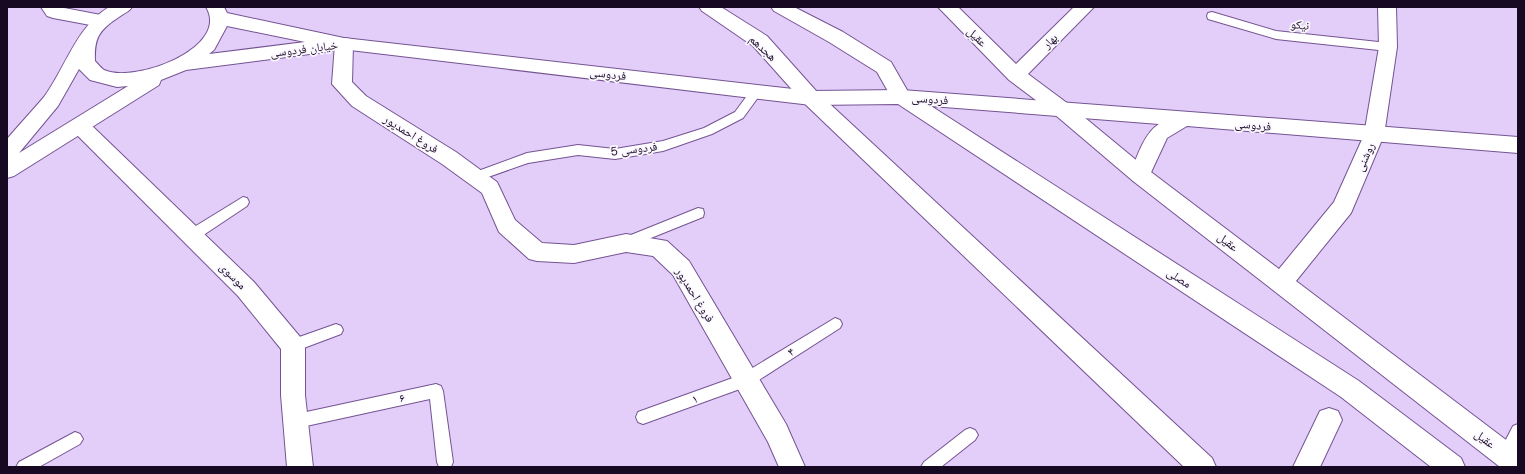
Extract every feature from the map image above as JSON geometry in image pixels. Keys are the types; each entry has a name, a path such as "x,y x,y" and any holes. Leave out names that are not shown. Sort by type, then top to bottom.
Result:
{"street":[{"path":"50,7 53,12 102,21"},
{"path":"7,153 51,101 87,38 102,21 123,7"},
{"name":"هجدهم","path":"708,7 760,41 811,98 1203,467"},
{"path":"780,7 836,37 884,67 901,97"},
{"name":"عقیل","path":"947,7 1016,75 1060,108 1140,175 1512,460"},
{"name":"بهار","path":"1016,75 1085,7"},
{"name":"روشنی","path":"1281,283 1343,207 1374,136 1388,47 1387,7"},
{"path":"7,170 80,126 158,76 185,64 204,50 216,34 219,10"},
{"name":"خیابان فردوسی","path":"219,10 344,44"},
{"path":"87,38 83,55 89,69 106,78 130,81 158,76"},
{"name":"فردوسی","path":"344,44 811,98 901,97 1060,108 1374,136 1518,145"},
{"name":"خیابان فردوسی","path":"185,64 344,44"},
{"name":"فروغ احمدپور","path":"344,44 342,84 358,101 449,158 490,188 507,226 537,252 574,254 626,243 659,248 681,268 777,433 792,467"},
{"name":"مصلی","path":"901,97 1350,389 1452,467"},
{"path":"1140,175 1149,153 1160,133 1184,119"},
{"name":"موسوی","path":"80,126 246,289 293,346"},
{"path":"293,346 293,395 297,421 300,467"},
{"path":"1306,467 1329,420"}],"lane":[{"name":"نیکو","path":"1212,16 1276,35 1388,47"},
{"name":"5 فردوسی","path":"474,177 527,158 578,150 615,154 663,146 708,131 739,115 756,92"},
{"path":"191,236 243,202"},
{"path":"626,243 698,213"},
{"name":"۴","path":"746,380 835,324"},
{"path":"293,346 336,330"},
{"name":"۱","path":"643,417 746,380"},
{"name":"۶","path":"297,421 436,391 446,462"},
{"path":"1512,460 1518,431"},
{"path":"929,467 970,435"},
{"path":"24,467 75,439"}]}
